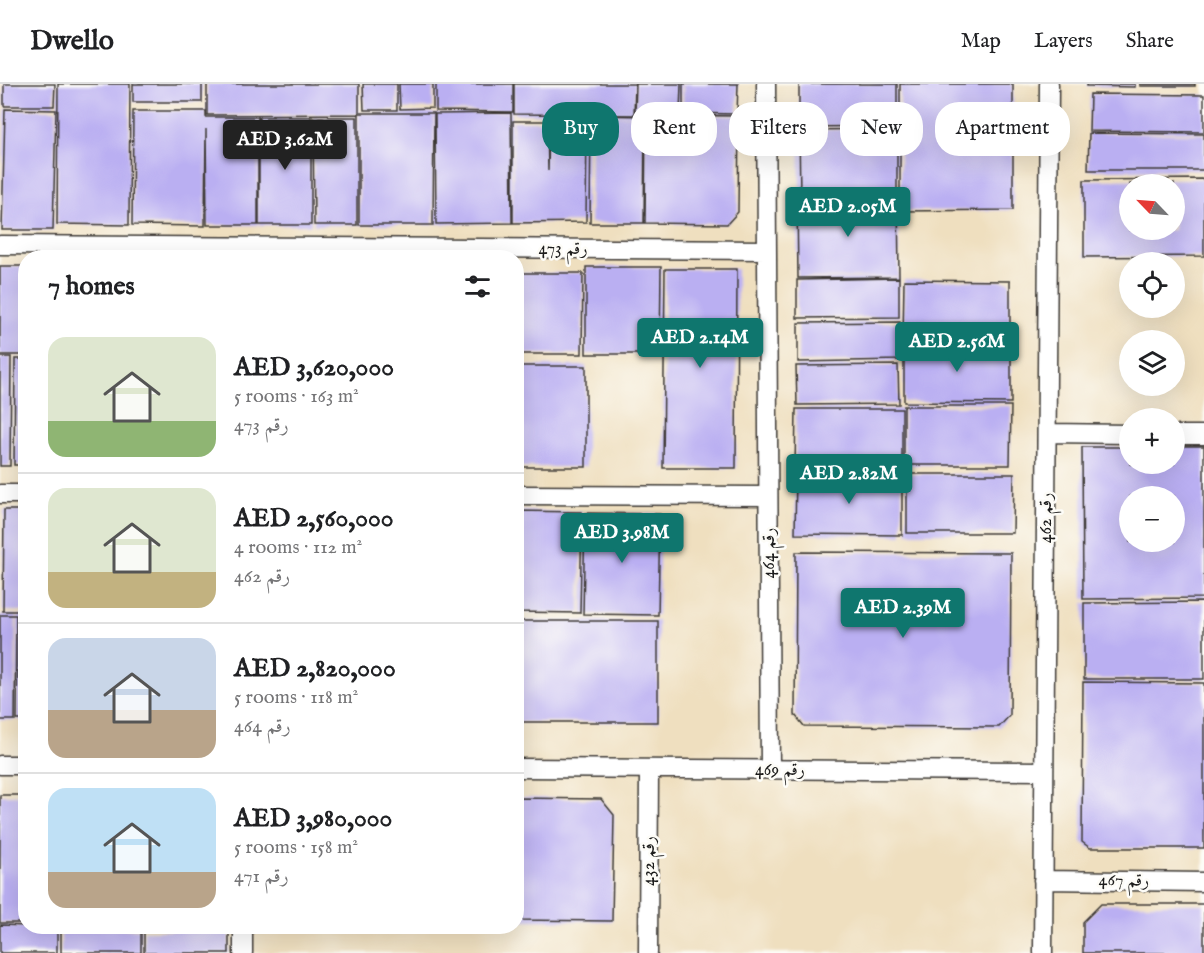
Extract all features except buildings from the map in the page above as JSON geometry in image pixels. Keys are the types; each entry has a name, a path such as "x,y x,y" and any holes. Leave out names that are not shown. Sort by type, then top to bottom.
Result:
{"street":[{"name":"رقم 464","path":"766,84 770,770"},
{"name":"رقم 462","path":"1042,953 1049,84"},
{"name":"رقم 473","path":"0,245 767,250"},
{"path":"1047,433 1119,434"},
{"path":"1185,435 1204,435"},
{"path":"0,494 18,494"},
{"path":"524,495 768,496"},
{"path":"0,765 18,765"},
{"name":"رقم 469","path":"524,768 1044,771"},
{"name":"رقم 432","path":"648,953 650,769"},
{"name":"رقم 467","path":"1043,880 1204,882"},
{"path":"243,934 243,953"}]}
